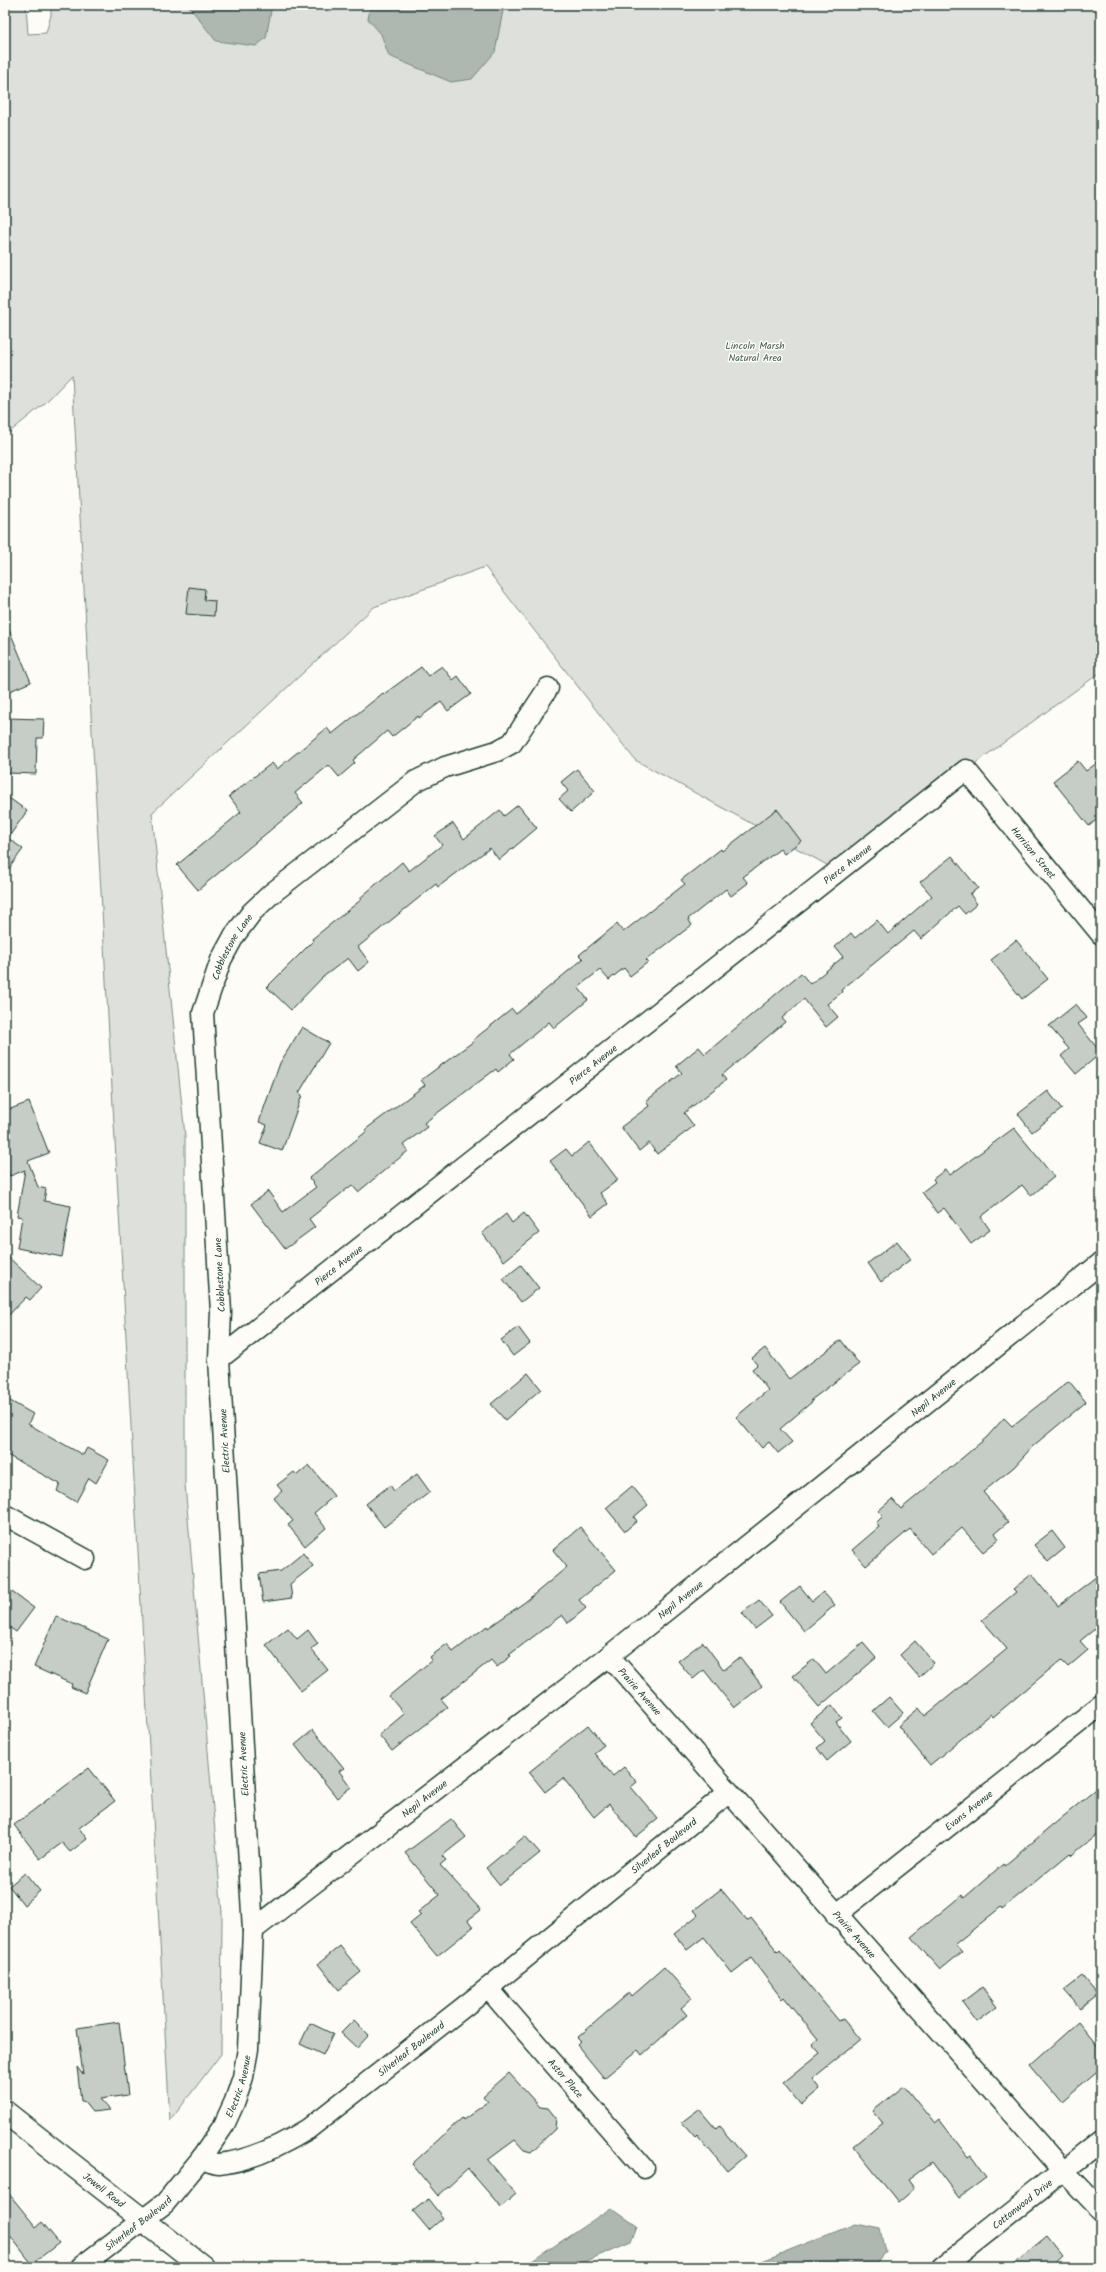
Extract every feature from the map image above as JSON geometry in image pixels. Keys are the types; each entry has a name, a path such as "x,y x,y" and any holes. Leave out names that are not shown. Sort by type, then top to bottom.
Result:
{"street":[{"name":"Cobblestone Lane","path":"219,1359 221,1312 203,1013 221,960 234,936 257,908 401,792 431,773 497,751 512,743 548,688"},
{"name":"Pierce Avenue","path":"219,1359 966,770"},
{"name":"Harrison Street","path":"966,770 1101,934"},
{"name":"Nepil Avenue","path":"253,1930 609,1656 1101,1263"},
{"name":"Electric Avenue","path":"202,2159 224,2125 243,2077 248,2049 253,1930 219,1359"},
{"path":"5,1515 85,1559"},
{"name":"Prairie Avenue","path":"609,1656 836,1915 1063,2170 1101,2210"},
{"name":"Evans Avenue","path":"836,1915 1101,1705"},
{"name":"Silverleaf Boulevard","path":"81,2267 165,2203 202,2159 218,2164 255,2155 283,2144 308,2128 488,1988 728,1793"},
{"name":"Astor Place","path":"488,1988 644,2168"},
{"name":"Jewell Road","path":"5,2112 203,2267"},
{"name":"Cottonwood Drive","path":"942,2267 1101,2141"}],"green space":[{"name":"Lincoln Marsh Natural Area","path":"5,5 26,5 28,34 46,33 51,15 51,5 1101,5 1101,672 966,770 838,871 635,760 485,567 374,607 152,813 185,1136 185,1484 222,1913 221,2054 170,2121 72,375 45,403 5,436"}],"shaded area":[{"path":"188,5 272,5 266,38 256,46 216,41"},
{"path":"371,5 504,5 495,52 472,79 451,82 389,56 381,34 368,19"},
{"path":"611,2208 637,2226 631,2242 572,2267 523,2267"},
{"path":"855,2224 880,2229 885,2251 875,2267 747,2267"}],"building":[{"path":"189,587 205,589 204,600 215,601 214,616 186,614"},
{"path":"5,620 31,682 5,693"},
{"path":"442,666 453,680 458,676 471,694 448,711 441,702 419,718 418,716 392,737 387,731 353,760 355,763 339,777 329,765 295,793 303,803 198,890 177,865 241,812 229,796 272,763 277,769 327,728 332,734 383,693 384,694 421,667 428,676"},
{"path":"5,718 44,719 43,738 37,738 36,774 7,773"},
{"path":"1101,760 1101,816 1089,826 1053,781 1078,761 1086,771"},
{"path":"577,769 595,791 571,812 559,799 568,791 561,782"},
{"path":"5,795 27,811 8,838 23,849 5,874"},
{"path":"518,805 537,828 499,860 490,848 438,887 436,884 358,947 369,962 358,971 348,958 323,977 291,1010 267,987 313,941 312,939 362,899 360,898 402,862 409,871 442,845 435,836 453,823 464,839 500,810 504,816"},
{"path":"777,809 801,841 784,854 780,849 743,877 748,883 731,896 726,889 688,919 692,925 646,960 648,962 630,976 624,968 609,980 600,970 578,987 588,1000 554,1028 549,1022 510,1054 514,1059 498,1072 496,1069 424,1123 427,1127 403,1145 408,1151 358,1192 352,1185 309,1219 315,1227 285,1249 251,1204 268,1191 283,1212 316,1187 309,1178 367,1131 366,1129 425,1085 421,1080 474,1041 473,1040 512,1009 516,1014 583,959 579,955 617,924 623,932 685,884 681,880"},
{"path":"952,856 978,888 970,894 977,904 965,914 958,906 921,939 914,931 841,990 842,992 827,1004 838,1017 826,1027 804,999 782,1018 785,1022 722,1075 726,1080 684,1113 694,1126 657,1154 649,1143 639,1151 621,1127 649,1106 646,1101 682,1073 676,1066 699,1047 705,1054 801,973 810,984 843,957 835,947 851,933 855,938 877,920 888,934 932,896 920,882"},
{"path":"1016,940 1048,979 1022,999 991,960"},
{"path":"1076,1004 1087,1018 1078,1024 1101,1053 1076,1074 1061,1056 1069,1049 1049,1026"},
{"path":"302,1027 329,1043 299,1093 302,1095 282,1151 260,1143 267,1125 259,1122 280,1063"},
{"path":"1048,1091 1062,1109 1032,1132 1018,1114"},
{"path":"29,1102 49,1153 28,1161 38,1187 46,1189 44,1201 71,1206 62,1257 17,1248 22,1217 17,1216 25,1170 10,1176 5,1164 5,1111"},
{"path":"1014,1128 1054,1177 1031,1196 1022,1185 981,1217 990,1230 971,1244 944,1208 937,1213 922,1192 935,1182 933,1179 946,1169 950,1175"},
{"path":"589,1142 618,1180 600,1193 608,1204 592,1216 550,1161 566,1149 572,1156"},
{"path":"524,1213 539,1233 504,1261 482,1233 506,1214 512,1223"},
{"path":"897,1241 911,1259 881,1282 868,1263"},
{"path":"5,1254 41,1288 30,1300 26,1297 5,1319"},
{"path":"521,1265 539,1288 521,1302 503,1279"},
{"path":"518,1327 530,1343 513,1356 501,1340"},
{"path":"841,1340 859,1364 811,1400 813,1401 780,1429 792,1442 778,1453 769,1442 762,1448 736,1417 768,1390 752,1369 757,1365 752,1358 765,1348 789,1379"},
{"path":"528,1373 541,1389 505,1420 491,1404"},
{"path":"1069,1381 1086,1402 1033,1446 1014,1467 983,1492 1008,1522 995,1533 999,1539 983,1552 962,1528 931,1554 910,1529 866,1566 852,1550 879,1527 876,1523 883,1516 878,1511 892,1499 901,1509 986,1438 1004,1418 1012,1426"},
{"path":"5,1398 33,1414 28,1424 83,1455 87,1448 109,1460 96,1483 89,1478 76,1502 57,1491 60,1484 5,1454"},
{"path":"309,1465 334,1496 314,1513 326,1528 305,1546 288,1525 293,1521 274,1498 282,1491 277,1485 294,1472 297,1475"},
{"path":"417,1474 430,1492 384,1527 366,1504 390,1485 394,1491"},
{"path":"632,1486 648,1505 634,1517 637,1521 625,1531 606,1508"},
{"path":"580,1527 616,1570 579,1600 586,1608 568,1623 562,1615 509,1655 511,1656 497,1667 491,1660 441,1699 448,1707 392,1751 379,1735 404,1714 389,1696 432,1660 430,1657 447,1644 453,1652 487,1626 488,1628 525,1602 567,1567 553,1550"},
{"path":"1052,1531 1065,1548 1048,1562 1034,1545"},
{"path":"303,1553 313,1566 290,1584 292,1598 263,1602 259,1574 281,1571"},
{"path":"1101,1573 1101,1624 1080,1641 1088,1650 1068,1667 1061,1660 993,1717 991,1714 930,1765 898,1726 919,1708 925,1716 1007,1649 982,1620 1016,1592 1013,1589 1032,1574 1058,1606"},
{"path":"800,1586 812,1601 823,1592 835,1605 804,1631 780,1602"},
{"path":"5,1587 34,1608 16,1632 5,1624"},
{"path":"759,1600 772,1616 755,1629 742,1613"},
{"path":"56,1616 108,1639 85,1693 71,1687 72,1684 34,1667"},
{"path":"288,1628 297,1639 308,1630 318,1644 311,1649 328,1670 301,1691 266,1645"},
{"path":"915,1641 934,1663 919,1677 900,1655"},
{"path":"703,1642 724,1670 740,1657 762,1686 734,1708 704,1670 693,1679 678,1661"},
{"path":"863,1643 876,1658 819,1707 793,1676 814,1659 826,1674"},
{"path":"889,1697 903,1713 887,1727 873,1711"},
{"path":"832,1705 842,1718 836,1722 851,1741 827,1761 817,1748 825,1741 810,1723"},
{"path":"588,1725 604,1745 594,1753 613,1776 624,1767 637,1782 631,1787 658,1819 636,1837 609,1804 594,1817 563,1778 545,1792 529,1772"},
{"path":"313,1730 344,1768 339,1771 351,1787 337,1798 295,1745"},
{"path":"89,1768 115,1801 79,1828 87,1839 70,1852 62,1843 40,1859 14,1825"},
{"path":"1101,1785 1101,1831 1072,1855 1070,1853 1002,1909 1001,1907 955,1944 962,1952 940,1970 911,1937 962,1895 964,1898 1003,1864 1004,1866"},
{"path":"451,1819 466,1837 442,1856 446,1860 440,1865 481,1910 468,1920 473,1927 437,1956 410,1924 421,1915 418,1912 440,1895 405,1853"},
{"path":"525,1836 540,1853 500,1885 486,1868"},
{"path":"25,1873 40,1891 24,1905 9,1886"},
{"path":"721,1889 747,1921 751,1918 778,1952 780,1950 839,2021 843,2019 860,2040 812,2079 820,2089 801,2105 783,2083 820,2053 812,2044 818,2039 784,1997 782,1999 751,1958 732,1973 704,1937 687,1950 674,1934 698,1915 694,1910"},
{"path":"340,1946 361,1972 339,1990 318,1964"},
{"path":"664,1967 692,1998 681,2008 687,2015 642,2055 638,2050 604,2078 577,2045 581,2042 577,2038 629,1993 631,1996"},
{"path":"1082,1976 1097,1994 1080,2008 1064,1990"},
{"path":"982,1987 997,2007 977,2022 962,2002"},
{"path":"354,2020 369,2035 357,2048 341,2033"},
{"path":"119,2022 128,2095 100,2099 110,2110 92,2112 83,2101 81,2101 77,2067 83,2075 77,2028"},
{"path":"1078,2022 1101,2050 1101,2068 1061,2102 1030,2065"},
{"path":"310,2023 333,2034 323,2055 300,2044"},
{"path":"509,2073 540,2107 548,2108 556,2118 555,2129 531,2152 524,2150 515,2140 488,2160 516,2194 501,2207 468,2169 438,2196 412,2164 462,2118 463,2120 488,2102 483,2096"},
{"path":"904,2086 934,2123 939,2119 968,2157 971,2155 987,2177 959,2198 932,2162 908,2180 914,2188 898,2202 853,2146 882,2122 873,2111"},
{"path":"699,2109 716,2129 719,2126 745,2156 727,2171 697,2135 695,2137 682,2122"},
{"path":"5,2189 36,2227 42,2222 59,2243 32,2264 5,2229"},
{"path":"428,2199 443,2218 429,2230 413,2211"},
{"path":"1047,2236 1063,2256 1051,2267 1009,2267"}]}
